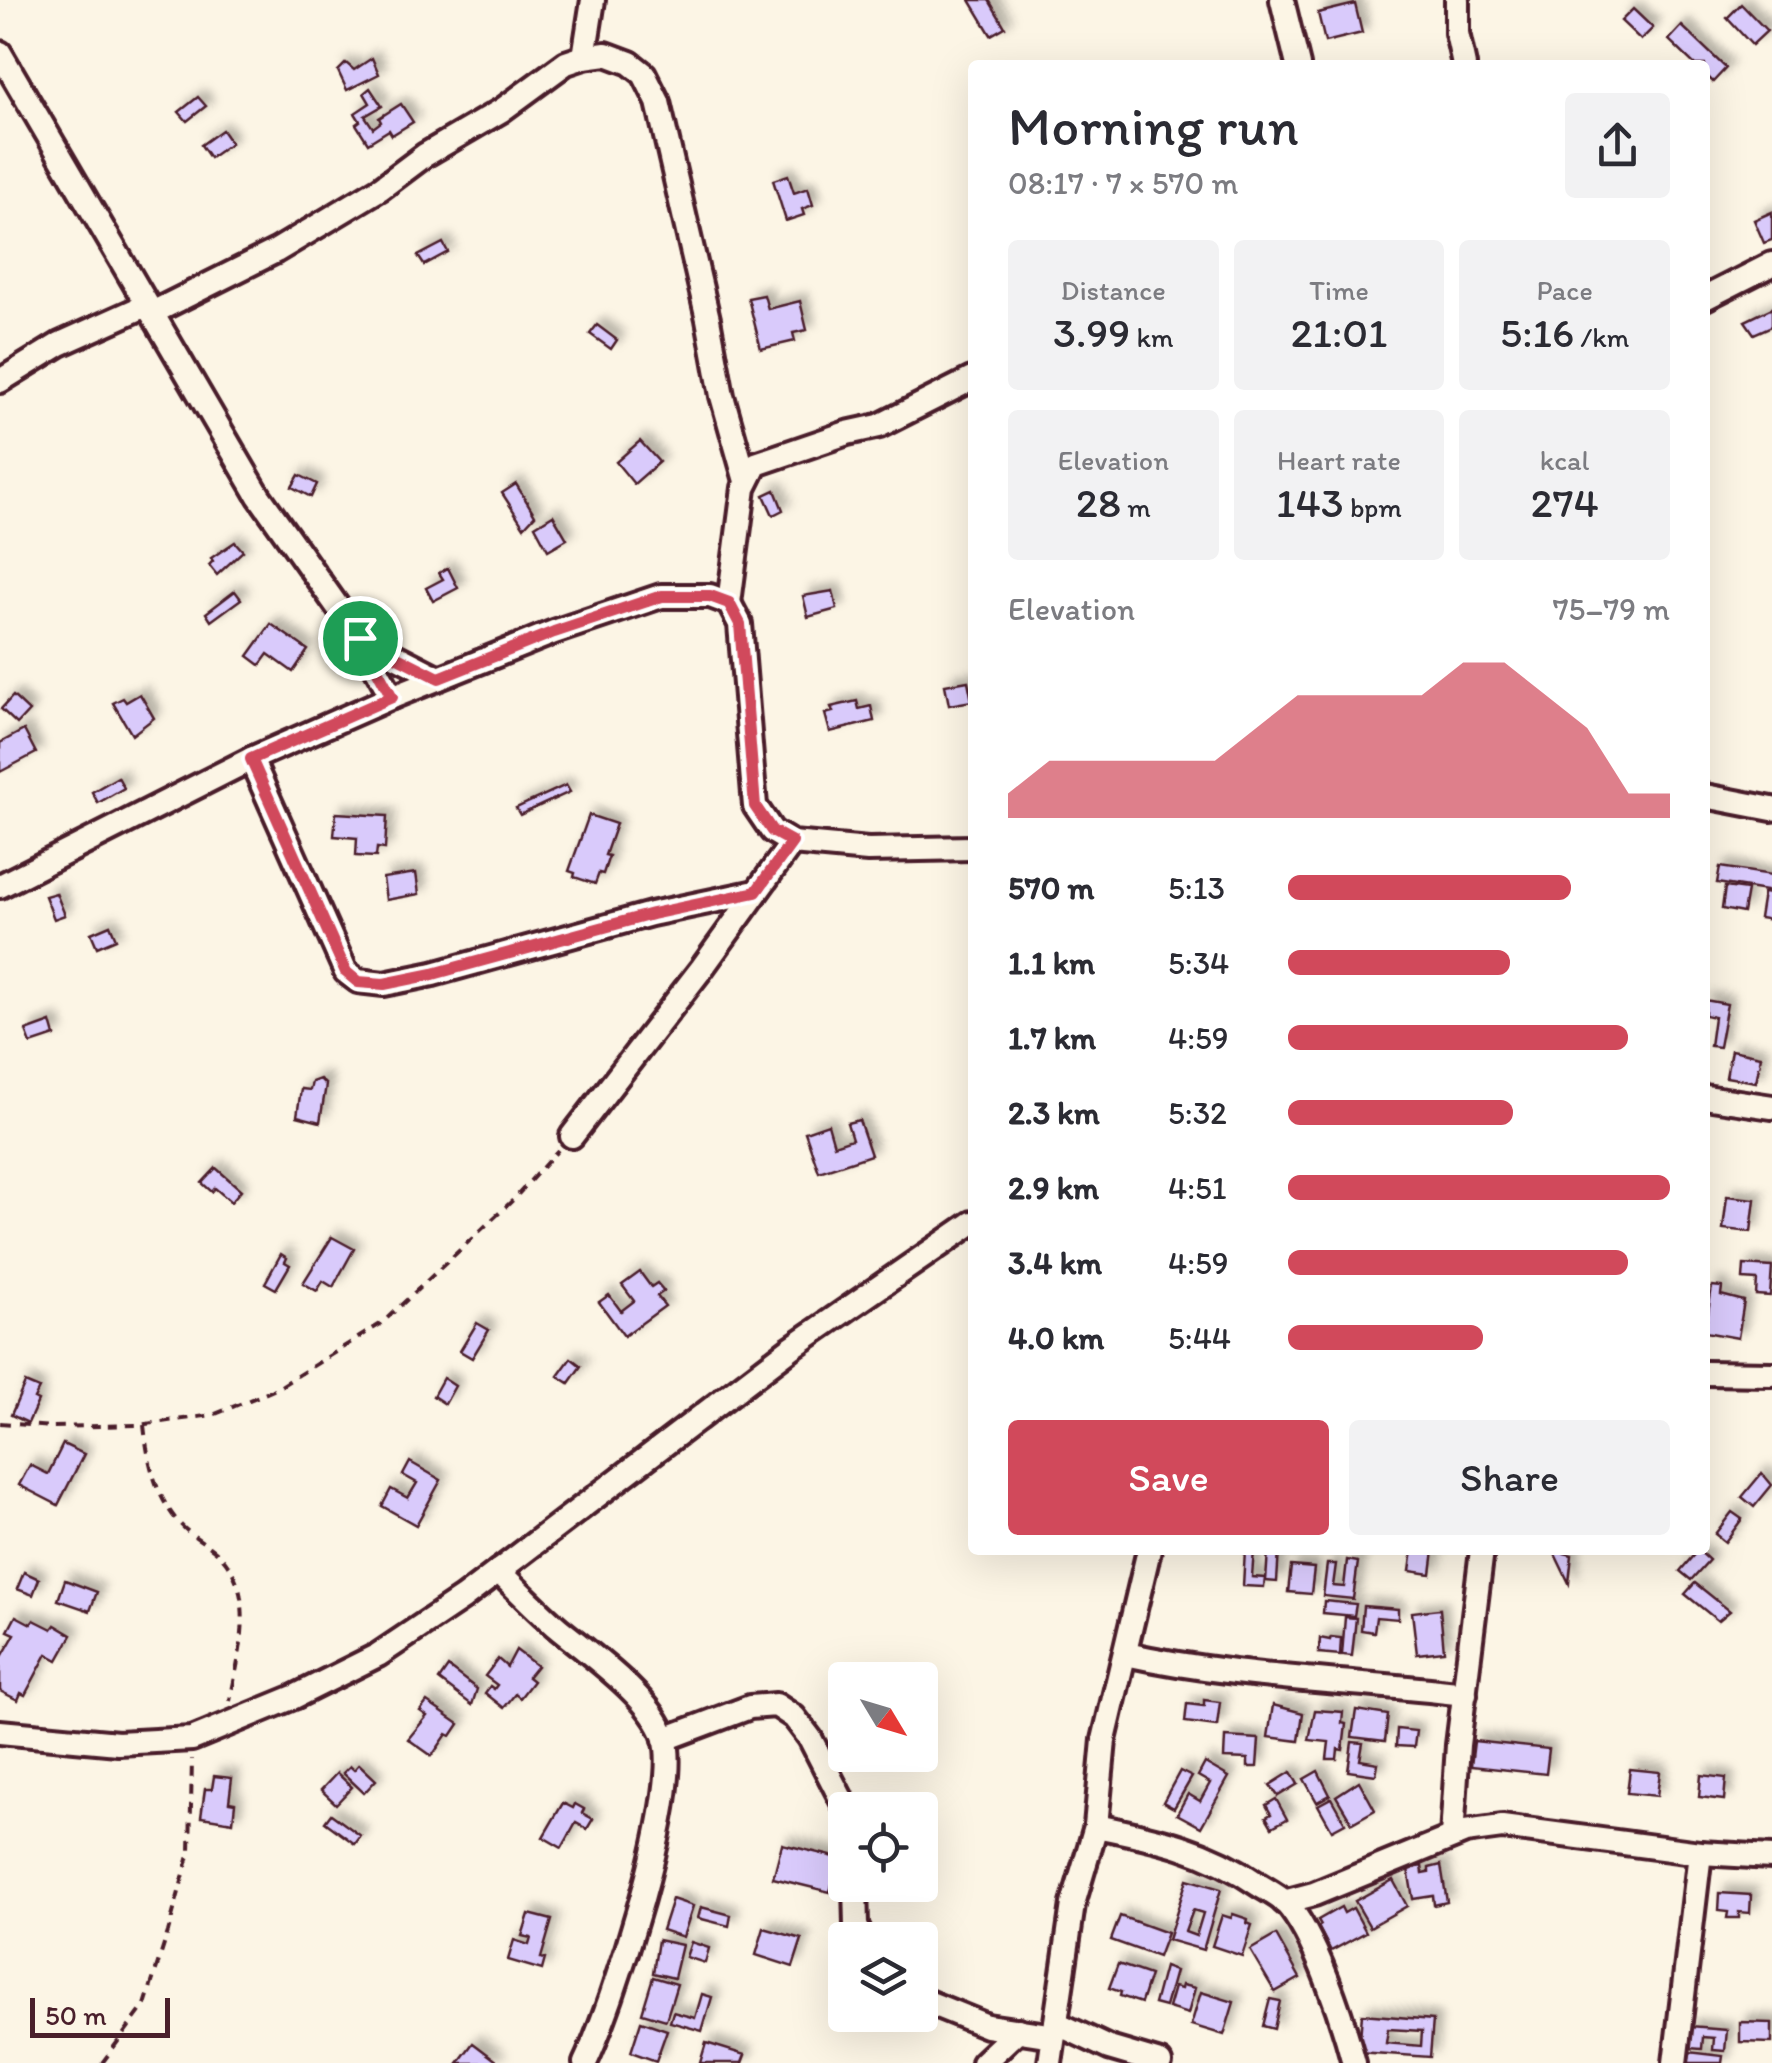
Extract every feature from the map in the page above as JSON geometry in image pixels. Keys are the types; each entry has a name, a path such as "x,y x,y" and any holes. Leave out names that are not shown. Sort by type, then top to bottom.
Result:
{"street":[{"path":"584,56 593,0"},
{"path":"1282,0 1297,60"},
{"path":"1458,0 1457,33 1463,60"},
{"path":"0,53 259,496 360,638 392,697"},
{"path":"0,381 60,344 150,309 276,252 502,110 566,64 584,56 606,54 630,63 644,74 658,102 722,396 746,482"},
{"path":"1710,295 1772,264"},
{"path":"968,382 879,426 762,460 746,482 729,603 740,624 755,806 772,831 792,842 868,850 968,848"},
{"path":"0,886 251,759 554,632 662,596 710,596 729,603"},
{"path":"360,638 439,678"},
{"path":"251,759 346,972 369,985 433,974 652,914 756,892"},
{"path":"1710,797 1772,808"},
{"path":"572,1136 668,1014 792,842"},
{"path":"1710,1098 1772,1108"},
{"path":"0,1732 118,1742 192,1739 294,1697 378,1655 498,1571 792,1348 968,1227"},
{"path":"1710,1373 1772,1374"},
{"path":"1050,2063 1073,1904 1096,1826 1104,1740 1148,1555"},
{"path":"1452,1837 1481,1555"},
{"path":"498,1571 595,1657 647,1709 665,1738 664,1798 654,1848 627,1950 585,2063"},
{"path":"1126,1654 1215,1672 1388,1684 1464,1694"},
{"path":"665,1738 750,1707 776,1705 794,1716 810,1738 838,1792"},
{"path":"1096,1826 1167,1841 1229,1864 1284,1902 1308,1939 1347,2034 1354,2063"},
{"path":"1284,1902 1314,1894 1452,1837 1502,1827 1700,1853 1772,1857"},
{"path":"1675,2063 1700,1853"},
{"path":"938,2006 987,2026 1055,2029 1160,2063"},
{"path":"983,2063 1018,2030"}],"path":[{"path":"0,1423 53,1427 144,1425 214,1416 276,1389 382,1324 513,1200 572,1136"},
{"path":"144,1425 148,1462 158,1492 181,1525 218,1552 230,1567 237,1586 244,1616 242,1644 226,1725"},
{"path":"102,2063 145,2004 168,1932 190,1852 192,1739"}],"building":[{"path":"970,0 989,0 1005,27 991,35"},
{"path":"1355,4 1362,33 1325,42 1318,13"},
{"path":"1741,4 1767,31 1752,45 1727,18"},
{"path":"1633,9 1653,28 1641,40 1621,21"},
{"path":"1682,26 1726,68 1713,82 1710,60 1690,60 1669,40"},
{"path":"372,58 379,74 347,90 338,71 346,63 354,70"},
{"path":"370,88 382,106 365,116 373,128 381,122 379,118 401,104 413,122 368,143 356,124 360,121 355,113 370,103 364,93"},
{"path":"198,97 206,106 187,121 179,112"},
{"path":"222,130 231,143 210,158 201,145"},
{"path":"788,175 794,193 808,188 813,205 802,209 804,215 786,221 773,180"},
{"path":"1772,212 1772,240 1764,243 1754,220"},
{"path":"443,243 448,252 424,265 418,256"},
{"path":"764,295 768,309 800,301 807,330 793,333 795,341 761,349 748,298"},
{"path":"1772,308 1772,326 1754,334 1745,321"},
{"path":"597,325 617,340 611,349 590,334"},
{"path":"640,441 659,462 634,484 616,462"},
{"path":"299,475 317,484 311,497 292,487"},
{"path":"516,484 535,515 524,527 502,493"},
{"path":"775,490 783,510 773,515 764,495"},
{"path":"553,515 567,539 548,550 535,526"},
{"path":"235,542 243,551 217,575 209,565 211,558"},
{"path":"448,568 458,588 433,601 426,588 443,579 439,573"},
{"path":"235,591 241,599 211,621 206,613"},
{"path":"833,591 837,609 808,617 803,596"},
{"path":"271,624 308,650 293,672 268,654 260,665 248,656"},
{"path":"968,681 968,702 949,705 945,685"},
{"path":"140,694 154,718 132,735 113,703 123,698 126,702"},
{"path":"13,696 29,711 17,724 1,709"},
{"path":"857,701 859,709 871,706 874,721 830,732 825,714 833,712 831,707"},
{"path":"24,730 36,753 0,772 0,743"},
{"path":"118,777 124,788 98,803 92,792"},
{"path":"566,785 570,792 520,815 516,808"},
{"path":"336,813 387,816 385,849 377,848 376,857 356,856 357,838 334,836"},
{"path":"589,815 616,824 603,874 599,873 595,884 574,877 575,873 569,871"},
{"path":"1720,867 1772,875 1772,892 1717,883"},
{"path":"416,873 419,894 386,900 383,878"},
{"path":"1725,887 1747,890 1743,913 1722,909"},
{"path":"56,893 65,915 54,919 45,896"},
{"path":"1763,893 1772,894 1772,920 1759,918"},
{"path":"110,925 116,939 97,947 91,933"},
{"path":"1710,1001 1727,1004 1719,1047 1710,1046 1714,1017 1710,1016"},
{"path":"51,1022 55,1036 31,1044 26,1031"},
{"path":"1731,1050 1761,1056 1756,1082 1726,1077"},
{"path":"320,1079 326,1085 320,1122 297,1116 301,1089 310,1090 312,1082"},
{"path":"859,1120 871,1155 819,1172 805,1132 828,1124 834,1145 852,1139 847,1123"},
{"path":"216,1168 241,1190 231,1202 202,1183"},
{"path":"1727,1196 1755,1199 1751,1232 1723,1229"},
{"path":"332,1237 354,1249 333,1287 323,1281 317,1291 303,1283"},
{"path":"281,1254 290,1265 276,1289 265,1283"},
{"path":"1744,1265 1772,1267 1770,1296 1756,1295 1757,1280 1743,1279"},
{"path":"640,1272 651,1287 657,1283 664,1291 657,1296 665,1306 624,1336 599,1302 609,1295 621,1311 634,1301 622,1285"},
{"path":"1712,1286 1722,1287 1721,1295 1744,1301 1738,1338 1710,1333"},
{"path":"477,1323 489,1330 472,1358 460,1351"},
{"path":"571,1358 581,1366 569,1383 558,1376"},
{"path":"443,1378 455,1386 445,1404 433,1396"},
{"path":"25,1383 39,1389 28,1423 11,1415"},
{"path":"63,1444 84,1454 58,1505 19,1485 30,1465 48,1474"},
{"path":"410,1462 441,1480 416,1525 382,1506 391,1489 408,1498 417,1483 403,1475"},
{"path":"1762,1473 1772,1485 1754,1507 1742,1497"},
{"path":"1732,1512 1742,1519 1725,1542 1715,1534"},
{"path":"1245,1555 1254,1555 1252,1577 1265,1578 1264,1587 1243,1586"},
{"path":"1268,1555 1279,1555 1277,1582 1266,1581"},
{"path":"1412,1555 1433,1555 1431,1574 1410,1571"},
{"path":"1555,1555 1572,1555 1569,1583"},
{"path":"1694,1555 1704,1555 1709,1560 1691,1580 1680,1571"},
{"path":"1347,1560 1358,1562 1353,1599 1323,1596 1327,1564 1336,1564 1333,1586 1344,1587"},
{"path":"1291,1566 1314,1568 1311,1594 1288,1592"},
{"path":"24,1572 39,1579 33,1595 17,1589"},
{"path":"65,1580 97,1592 90,1611 58,1600"},
{"path":"1695,1583 1730,1611 1718,1621 1685,1594"},
{"path":"1324,1601 1356,1604 1354,1616 1323,1613"},
{"path":"1363,1606 1398,1609 1398,1619 1376,1617 1374,1632 1361,1630"},
{"path":"1440,1609 1444,1651 1417,1654 1412,1612"},
{"path":"16,1616 52,1629 55,1625 72,1635 58,1660 47,1654 25,1695 21,1693 18,1700 0,1691 0,1653 3,1655 15,1634 8,1631"},
{"path":"1345,1617 1356,1618 1352,1656 1342,1655"},
{"path":"1320,1638 1341,1638 1340,1655 1319,1653"},
{"path":"516,1650 537,1666 528,1677 533,1681 520,1698 515,1694 504,1708 485,1693 490,1686 494,1689 497,1685 485,1676 498,1659 507,1667"},
{"path":"448,1667 477,1689 472,1705 439,1680"},
{"path":"1204,1700 1220,1702 1217,1726 1185,1722 1187,1704 1204,1706"},
{"path":"427,1702 459,1724 432,1756 408,1739 427,1716 420,1711"},
{"path":"1273,1705 1303,1713 1299,1741 1268,1737"},
{"path":"1315,1710 1343,1712 1343,1750 1338,1749 1337,1759 1327,1759 1329,1742 1309,1740"},
{"path":"1356,1710 1388,1715 1385,1741 1352,1737"},
{"path":"1397,1729 1416,1731 1414,1747 1396,1746"},
{"path":"1225,1737 1259,1739 1257,1767 1248,1767 1248,1759 1224,1758"},
{"path":"1474,1741 1549,1749 1546,1774 1471,1766"},
{"path":"1352,1742 1363,1743 1360,1760 1378,1763 1376,1775 1348,1771"},
{"path":"1205,1763 1229,1777 1201,1827 1177,1814 1188,1794 1200,1801 1210,1783 1198,1776"},
{"path":"359,1764 376,1780 364,1793 343,1773"},
{"path":"1630,1769 1660,1772 1657,1796 1627,1793"},
{"path":"1180,1771 1192,1777 1174,1808 1163,1802"},
{"path":"1318,1771 1330,1795 1317,1802 1304,1779"},
{"path":"1291,1772 1298,1784 1278,1796 1270,1785"},
{"path":"337,1773 352,1787 336,1804 321,1790"},
{"path":"1701,1775 1726,1778 1724,1800 1699,1797"},
{"path":"214,1776 232,1778 229,1802 235,1803 233,1822 201,1817 205,1789 212,1789"},
{"path":"1359,1781 1375,1810 1352,1823 1336,1796"},
{"path":"1331,1798 1345,1823 1332,1830 1318,1805"},
{"path":"1276,1799 1287,1819 1272,1827 1266,1817 1271,1814 1266,1805"},
{"path":"563,1803 573,1808 575,1804 593,1819 587,1829 576,1823 562,1848 543,1837"},
{"path":"331,1814 361,1836 355,1844 325,1822"},
{"path":"782,1844 828,1855 828,1892 773,1878"},
{"path":"1441,1865 1447,1902 1434,1905 1433,1896 1413,1899 1408,1869 1422,1866 1423,1873"},
{"path":"1187,1879 1221,1889 1203,1950 1168,1940","holes":["1193,1910 1203,1913 1196,1936 1185,1932"]},
{"path":"1393,1880 1407,1906 1370,1927 1355,1901"},
{"path":"1719,1893 1751,1895 1750,1913 1739,1912 1739,1918 1727,1918 1728,1912 1718,1911"},
{"path":"672,1899 693,1906 683,1937 662,1930"},
{"path":"701,1907 731,1915 729,1926 698,1918"},
{"path":"1341,1907 1344,1913 1353,1908 1366,1932 1331,1951 1318,1920"},
{"path":"529,1914 552,1920 541,1958 545,1959 542,1970 508,1960 514,1940 529,1945 531,1938 522,1936"},
{"path":"1233,1914 1248,1919 1247,1923 1252,1925 1242,1956 1212,1946 1222,1915 1231,1918"},
{"path":"1120,1916 1167,1933 1158,1957 1111,1940"},
{"path":"764,1928 802,1939 793,1967 756,1955"},
{"path":"1276,1935 1300,1978 1275,1992 1250,1950"},
{"path":"658,1940 682,1945 674,1978 653,1973"},
{"path":"691,1942 709,1948 705,1963 686,1957"},
{"path":"1118,1964 1150,1975 1141,2003 1109,1988"},
{"path":"1164,1967 1175,1971 1165,2007 1154,2004"},
{"path":"653,1977 677,1984 666,2020 642,2013"},
{"path":"1182,1985 1195,1988 1188,2014 1168,2008 1174,1987 1181,1989"},
{"path":"1201,1992 1234,2002 1224,2035 1191,2025"},
{"path":"702,1994 712,1997 702,2031 670,2022 673,2012 695,2018"},
{"path":"1270,1999 1280,2001 1274,2029 1263,2026"},
{"path":"1362,2014 1433,2020 1430,2057 1359,2052","holes":["1388,2029 1422,2031 1421,2046 1386,2043"]},
{"path":"641,2021 667,2030 656,2061 631,2052"},
{"path":"1740,2022 1772,2023 1772,2043 1740,2042"},
{"path":"1690,2027 1727,2030 1725,2051 1713,2050 1714,2038 1703,2037 1702,2049 1688,2048"},
{"path":"473,2043 498,2062 458,2063"},
{"path":"706,2043 745,2055 742,2063 700,2063"},
{"path":"1689,2052 1723,2056 1722,2063 1688,2063"}],"route":[{"path":"662,596 710,596 729,603 740,624 755,806 772,831 792,842 756,892 652,914 433,974 384,984 358,982 346,972 251,759 392,697 360,638 439,678 554,632 662,596"}]}
